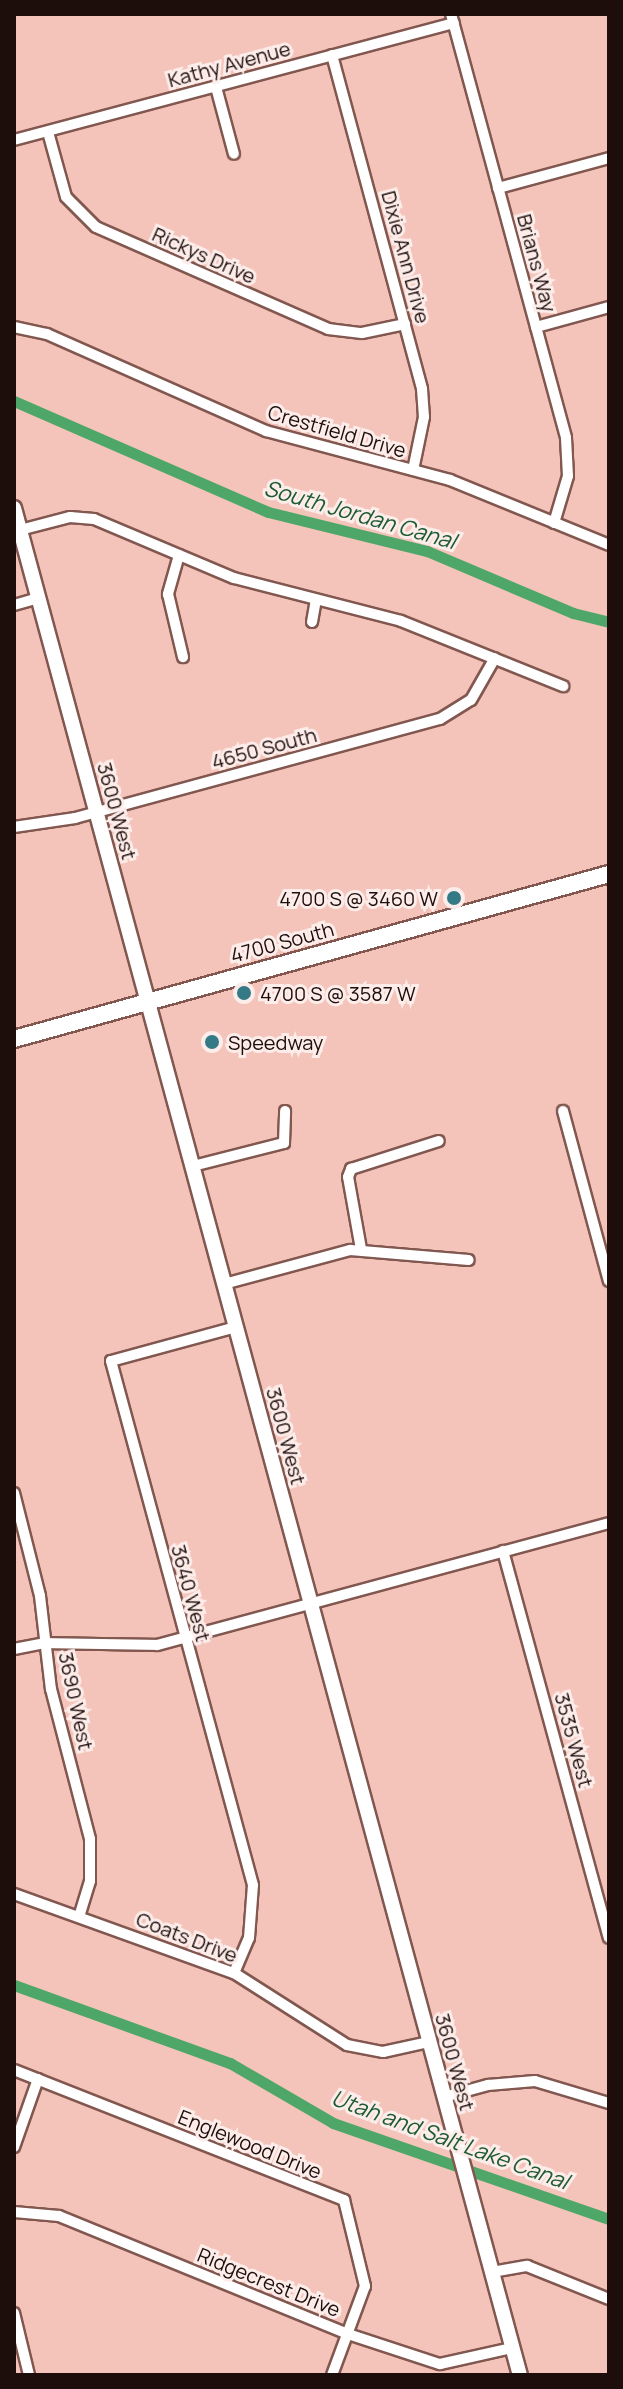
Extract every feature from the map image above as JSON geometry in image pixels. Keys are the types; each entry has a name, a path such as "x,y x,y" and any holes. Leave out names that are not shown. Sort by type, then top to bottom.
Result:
{"main road":[{"name":"4700 South","path":"14,1039 148,1003 162,995 609,874"}],"street":[{"name":"Kathy Avenue","path":"14,140 332,55 453,18"},
{"name":"Brians Way","path":"453,18 569,453 567,483 554,523"},
{"name":"Dixie Ann Drive","path":"332,55 425,407 413,470"},
{"path":"216,87 234,154"},
{"name":"Rickys Drive","path":"48,132 66,197 96,227 328,329 362,333 405,324"},
{"path":"498,188 609,158"},
{"path":"536,327 609,307"},
{"name":"Crestfield Drive","path":"14,327 39,331 266,431 450,480 609,545"},
{"name":"3600 West","path":"14,508 520,2375"},
{"path":"20,530 87,518 248,582 401,621 563,686"},
{"path":"179,555 168,587 183,657"},
{"path":"14,605 39,598"},
{"path":"312,622 316,600"},
{"name":"4650 South","path":"14,827 97,812 449,716 477,693 495,658"},
{"path":"193,1166 284,1143 285,1111"},
{"path":"563,1111 606,1260 609,1281"},
{"path":"361,1249 348,1177 351,1169 439,1141"},
{"path":"224,1284 361,1249 469,1260"},
{"name":"3640 West","path":"234,1973 249,1938 254,1902 239,1834 111,1361 236,1327"},
{"name":"3690 West","path":"14,1493 36,1573 55,1705 90,1839 90,1881 79,1916"},
{"path":"14,1649 45,1643 131,1646 184,1637 609,1523"},
{"name":"3535 West","path":"503,1551 609,1938"},
{"name":"Coats Drive","path":"14,1894 234,1973 347,2045 383,2052 428,2042"},
{"name":"Englewood Drive","path":"14,2070 344,2200 365,2286 348,2334"},
{"path":"14,2147 38,2079"},
{"path":"444,2097 488,2085 535,2081 609,2103"},
{"name":"Ridgecrest Drive","path":"14,2212 59,2216 348,2334 440,2364 512,2348"},
{"path":"492,2272 527,2266 609,2299"},
{"path":"14,2313 29,2375"},
{"path":"332,2375 348,2334"}],"waterway":[{"name":"South Jordan Canal","path":"14,401 268,512 427,551 573,613 609,622"},
{"name":"Utah and Salt Lake Canal","path":"14,1985 230,2063 333,2123 609,2219"}],"place":[{"name":"4700 S @ 3460 W","path":"454,898"},
{"name":"4700 S @ 3587 W","path":"244,993"},
{"name":"Speedway","path":"212,1042"}]}
